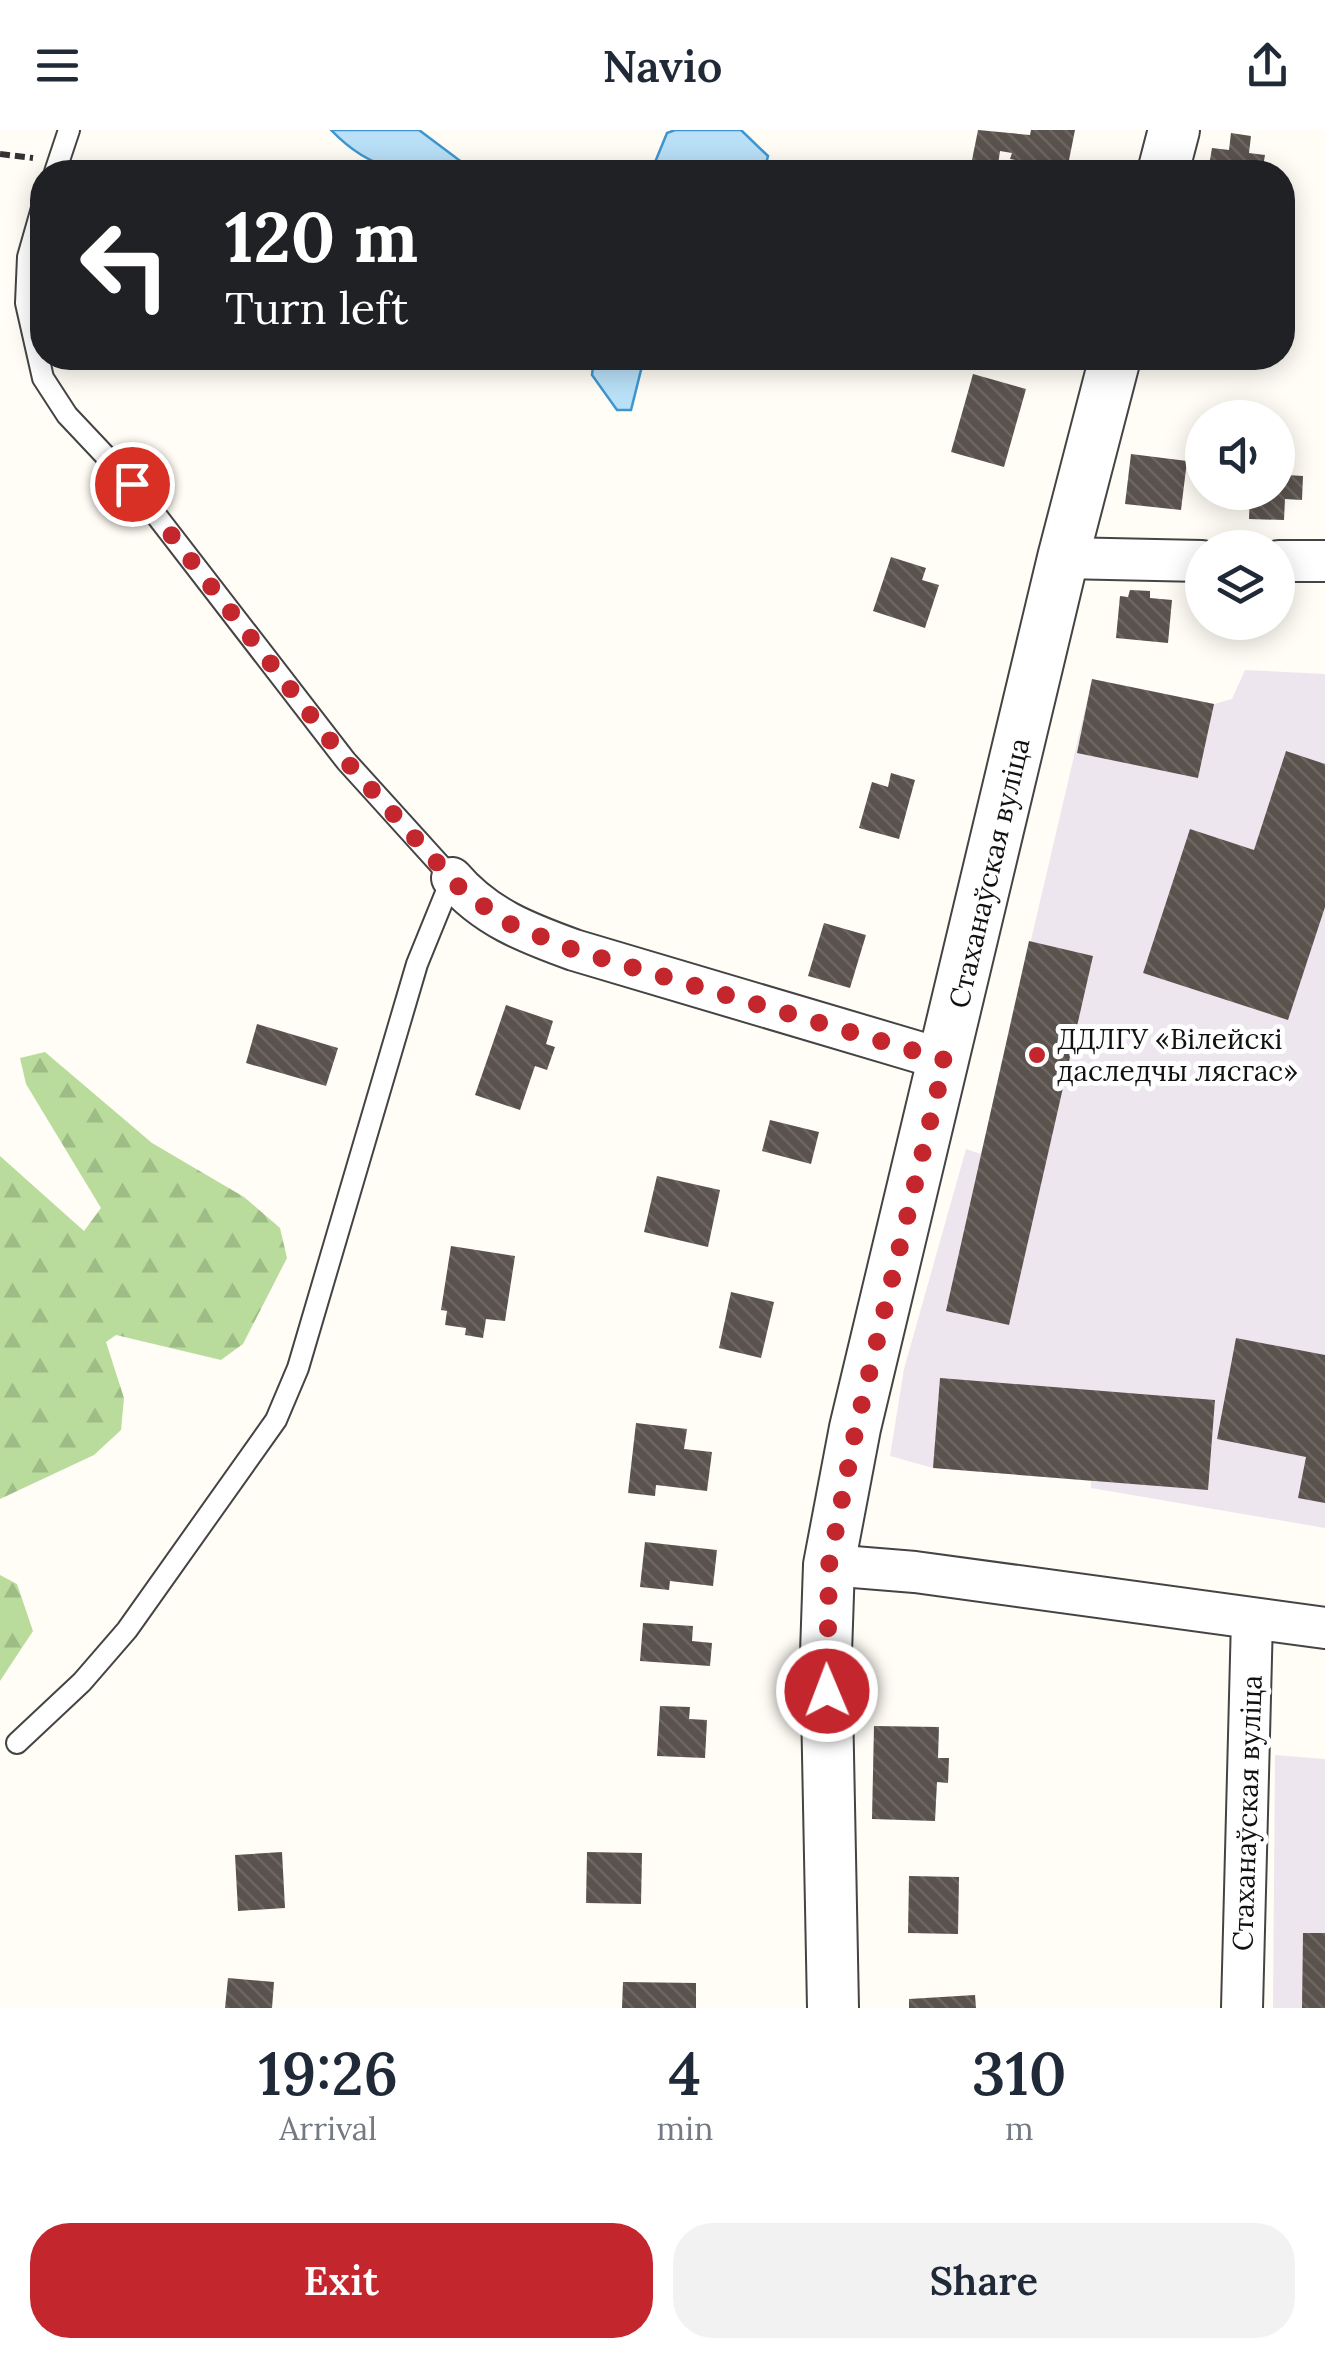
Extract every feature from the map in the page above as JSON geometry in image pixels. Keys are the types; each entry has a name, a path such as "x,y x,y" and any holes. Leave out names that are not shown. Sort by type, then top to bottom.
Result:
{"street":[{"path":"1167,160 1174,130"},
{"name":"Стаханаўская вуліца","path":"833,2008 826,1654 829,1565 856,1428 1063,558 1113,370"},
{"path":"1063,558 1185,561"},
{"path":"1295,561 1325,561"},
{"path":"452,878 485,910 524,932 945,1060"},
{"path":"829,1565 915,1572 1325,1628"},
{"name":"Стаханаўская вуліца","path":"1242,2008 1252,1619"}],"lane":[{"path":"59,160 69,130"},
{"path":"30,249 26,303 30,321"},
{"path":"17,1743 82,1682 127,1630 276,1420 298,1368 417,964 452,878 346,761 132,484 67,415 41,370"}],"shaded area":[{"name":"ДДЛГУ «Вілейскі даследчы лясгас»","path":"1245,670 1325,674 1325,1528 1091,1488 1091,1481 933,1468 890,1456 904,1369 966,1149 981,1154 1092,679 1214,704 1232,699"},
{"path":"1275,1755 1325,1759 1325,2008 1273,2008"}],"green space":[{"path":"45,1052 152,1143 244,1197 280,1228 287,1258 243,1344 221,1360 116,1335 106,1342 124,1398 121,1430 94,1455 0,1499 0,1156 84,1231 101,1208 26,1084 20,1058"},
{"path":"0,1575 17,1584 33,1631 0,1681"}],"water":[{"path":"331,130 419,130 459,160 370,160"},
{"path":"741,130 768,156 767,160 656,160 667,133"},
{"path":"593,370 641,370 631,410 617,410 592,375"}],"building":[{"path":"978,130 1030,135 1031,130 1075,130 1069,160 1015,160 1010,159 1012,153 1000,151 999,160 972,160"},
{"path":"1231,133 1251,136 1249,153 1265,155 1264,160 1210,160 1212,148 1229,150"},
{"path":"973,374 1026,389 1004,467 951,452"},
{"path":"1131,454 1185,461 1181,510 1125,504"},
{"path":"1295,476 1303,476 1302,500 1295,500"},
{"path":"1249,510 1284,510 1284,520 1249,519"},
{"path":"891,557 926,568 922,580 939,585 925,628 873,611"},
{"path":"1130,590 1150,591 1150,598 1172,600 1168,643 1116,638 1120,596 1128,597"},
{"path":"1092,679 1214,704 1198,778 1077,753"},
{"path":"1286,751 1325,764 1325,907 1288,1020 1143,973 1190,829 1254,850"},
{"path":"891,773 915,780 899,839 859,828 872,782 888,787"},
{"path":"824,923 866,935 850,988 808,976"},
{"name":"ДДЛГУ «Вілейскі даследчы лясгас»","path":"1029,941 1093,956 1009,1325 946,1311"},
{"path":"506,1005 553,1021 546,1044 555,1047 547,1070 535,1066 520,1110 475,1095"},
{"path":"257,1024 338,1048 326,1086 246,1063"},
{"path":"770,1120 819,1132 811,1164 762,1151"},
{"path":"657,1176 720,1190 708,1247 644,1232"},
{"path":"451,1246 515,1256 505,1321 486,1319 483,1338 465,1335 466,1328 445,1325 447,1311 441,1310"},
{"path":"731,1292 774,1302 761,1358 719,1348"},
{"path":"1236,1338 1325,1355 1325,1503 1298,1498 1306,1457 1217,1439"},
{"path":"940,1378 1215,1400 1208,1490 933,1468"},
{"path":"636,1423 687,1429 684,1449 712,1452 707,1491 656,1485 655,1496 628,1493"},
{"path":"645,1542 717,1550 713,1586 670,1581 669,1590 640,1587"},
{"path":"643,1623 693,1626 692,1641 712,1643 710,1666 640,1661"},
{"path":"660,1706 690,1707 689,1719 707,1720 705,1758 657,1756"},
{"path":"874,1726 939,1727 938,1758 949,1758 948,1783 937,1782 935,1821 872,1819"},
{"path":"282,1852 285,1908 238,1911 235,1855"},
{"path":"587,1852 642,1853 641,1904 586,1903"},
{"path":"909,1876 959,1877 958,1934 908,1933"},
{"path":"1303,1933 1325,1933 1325,2008 1302,2008"},
{"path":"228,1978 274,1982 272,2008 225,2008"},
{"path":"623,1982 696,1983 696,2008 622,2008"},
{"path":"975,1995 976,2008 909,2008 909,1999"}],"place":[{"name":"ДДЛГУ «Вілейскі даследчы лясгас»","path":"1037,1055"}],"route":[{"path":"132,484 346,761 458,886 485,910 524,932 574,950 945,1060 856,1428 829,1565 827,1691"}]}
